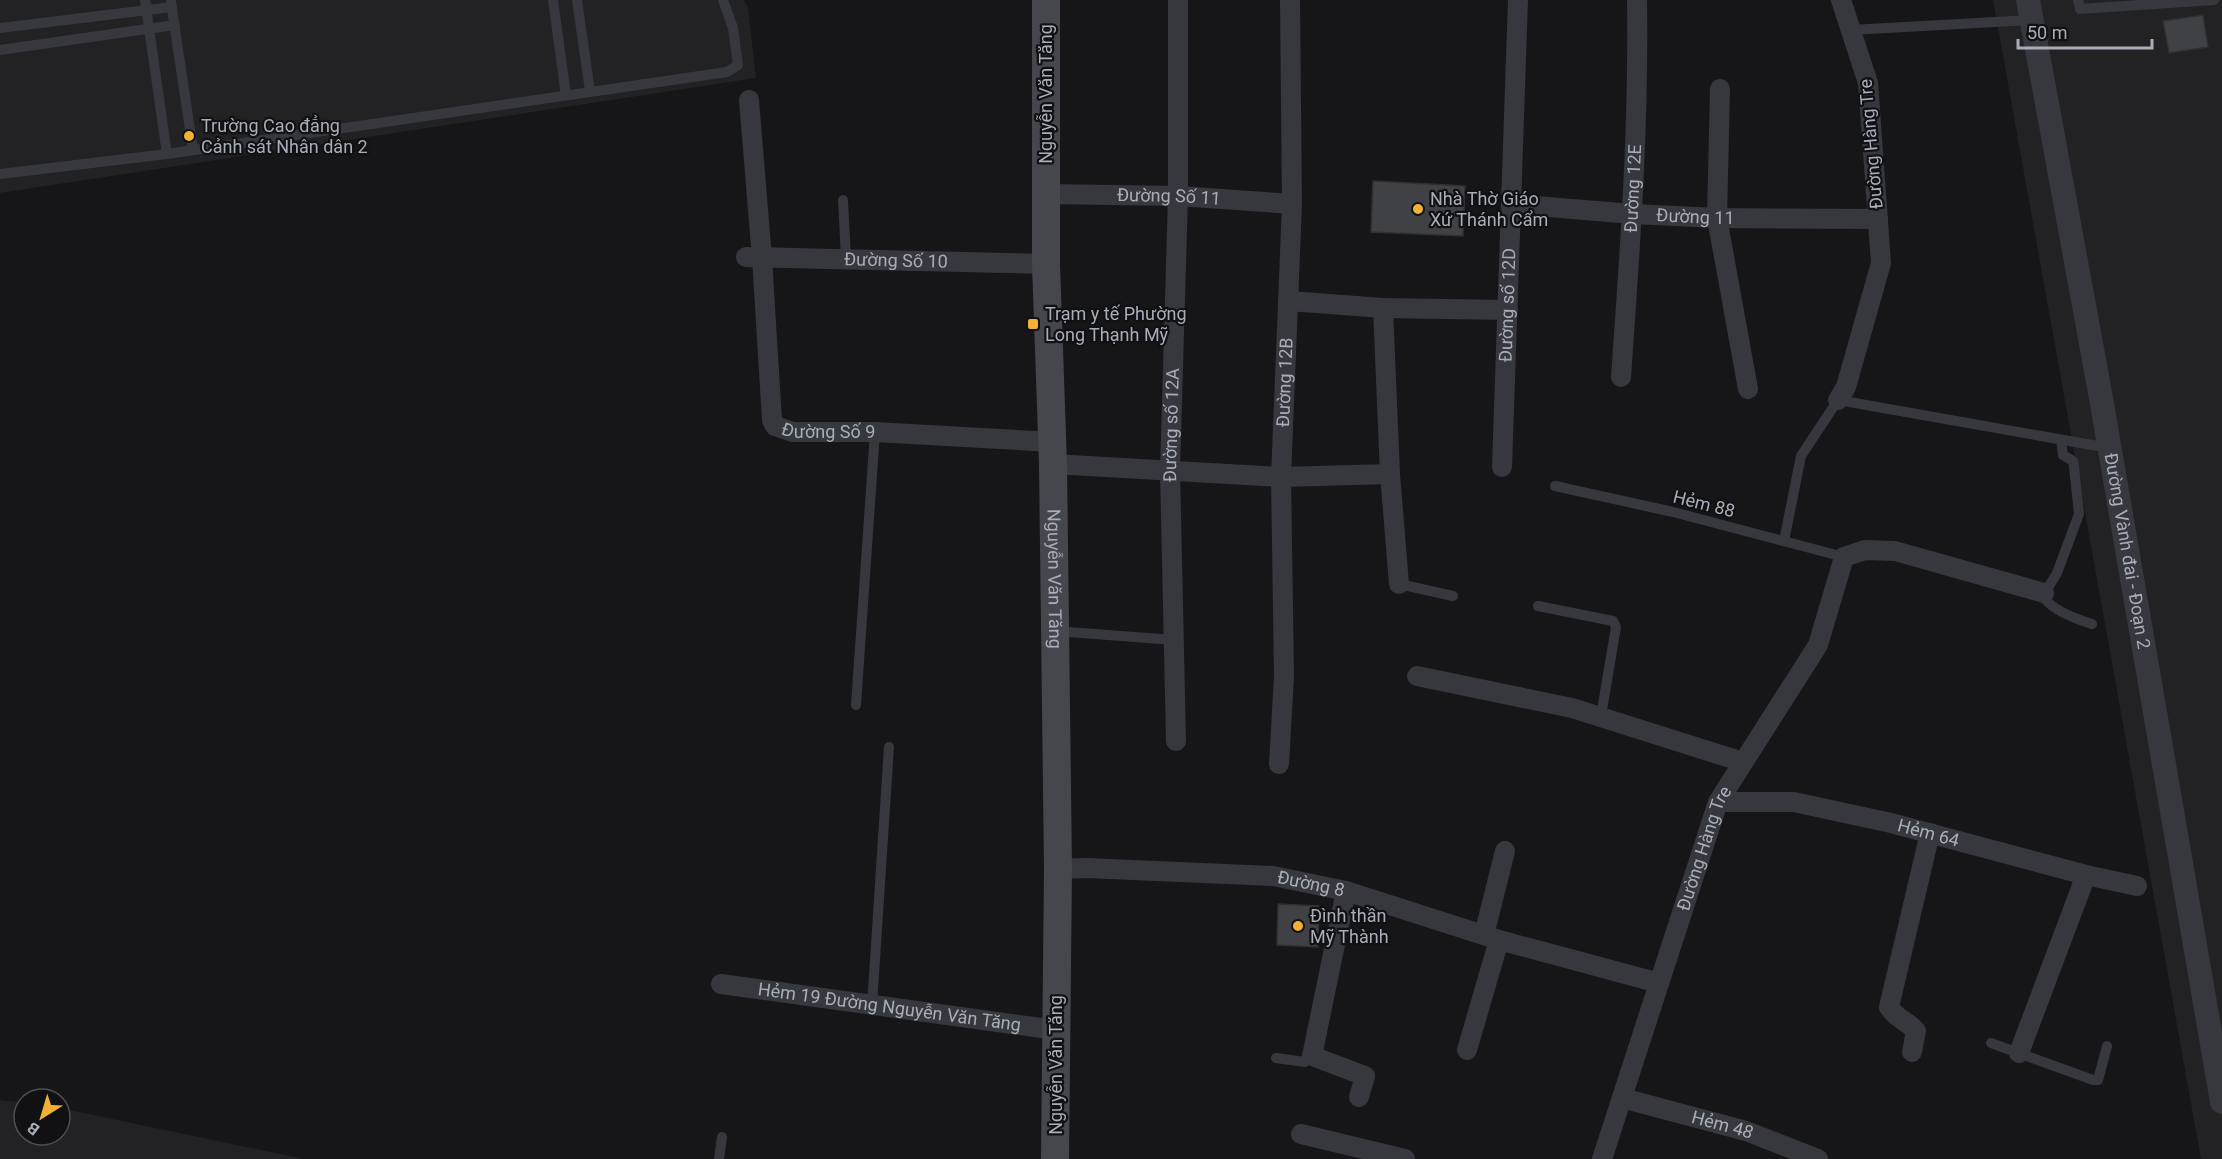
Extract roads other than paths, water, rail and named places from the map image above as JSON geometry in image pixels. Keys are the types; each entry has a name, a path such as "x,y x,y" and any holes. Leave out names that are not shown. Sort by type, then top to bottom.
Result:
{"main road":[{"name":"Nguyễn Văn Tăng","path":"1046,0 1046,264 1052,453 1058,868 1055,1159"}],"street":[{"name":"Đường số 12A","path":"1176,741 1170,471 1178,196 1178,0"},
{"name":"Đường 12B","path":"1279,764 1284,676 1281,477 1292,204 1290,0"},
{"name":"Đường số 12D","path":"1502,467 1513,204 1518,0"},
{"name":"Đường 12E","path":"1621,377 1633,214 1638,74 1637,0"},
{"name":"Đường Hàng Tre","path":"1838,400 1846,387 1881,263 1868,83 1841,0"},
{"name":"Đường Vành đai - Đoạn 2","path":"2030,10 2109,448 2222,1102"},
{"path":"1720,89 1717,218 1748,389"},
{"path":"748,100 754,257"},
{"name":"Đường Số 11","path":"1046,194 1178,196 1292,204"},
{"name":"Đường 11","path":"1513,204 1717,218 1878,219"},
{"name":"Đường Số 10","path":"754,257 1046,264"},
{"name":"Đường Số 9","path":"754,257 772,420 775,426 793,432 875,432 1052,453 1170,471 1281,477 1390,474"},
{"path":"1289,301 1383,308 1508,310"},
{"path":"1383,308 1390,474 1398,584"},
{"path":"1844,557 1865,550 1895,551 2044,593"},
{"name":"Đường Hàng Tre","path":"1602,1159 1718,801 1818,645 1844,557"},
{"path":"1417,676 1572,708 1743,762"},
{"name":"Hẻm 64","path":"1718,801 1794,802 1930,833 2086,875 2138,886"},
{"path":"1912,1052 1916,1031 1911,1024 1893,1015 1889,1007 1930,833"},
{"path":"1467,1050 1491,938 1505,851"},
{"name":"Đường 8","path":"1058,868 1273,876 1346,891 1491,938 1659,983"},
{"path":"2019,1053 2086,875"},
{"path":"1346,891 1312,1056 1365,1076 1359,1098"},
{"name":"Hẻm 19 Đường Nguyễn Văn Tăng","path":"721,984 1056,1030"},
{"name":"Hẻm 48","path":"1622,1098 1746,1131 1818,1159"},
{"path":"1301,1134 1405,1159"}],"lane":[{"path":"554,0 566,95"},
{"path":"577,0 590,91"},
{"path":"0,174 167,154 727,72 738,65 733,28 723,0"},
{"path":"2078,0 2080,9 2214,0"},
{"path":"0,28 146,4 171,3 193,150"},
{"path":"146,4 167,154"},
{"path":"1851,30 2030,10"},
{"path":"0,50 175,25"},
{"path":"843,200 846,259"},
{"path":"1784,541 1801,456 1838,400 2109,448"},
{"path":"856,705 875,432"},
{"path":"2061,440 2063,455 2073,461 2079,514 2056,573 2044,593 2044,599 2092,624"},
{"name":"Hẻm 88","path":"1555,486 1673,512 1844,557"},
{"path":"1398,584 1453,596"},
{"path":"1538,606 1613,621 1616,627 1601,716"},
{"path":"1055,631 1174,640"},
{"path":"872,1005 889,747"},
{"path":"1991,1042 2093,1080 2098,1080 2107,1046"},
{"path":"1276,1058 1305,1062 1312,1056"},
{"path":"719,1159 722,1137"}],"place":[{"name":"Trường Cao đẳng Cảnh sát Nhân dân 2","path":"189,136"},
{"name":"Nhà Thờ Giáo Xứ Thánh Cẩm","path":"1418,209"},
{"name":"Trạm y tế Phường Long Thạnh Mỹ","path":"1033,324"},
{"name":"Đình thần Mỹ Thành","path":"1298,926"}]}
